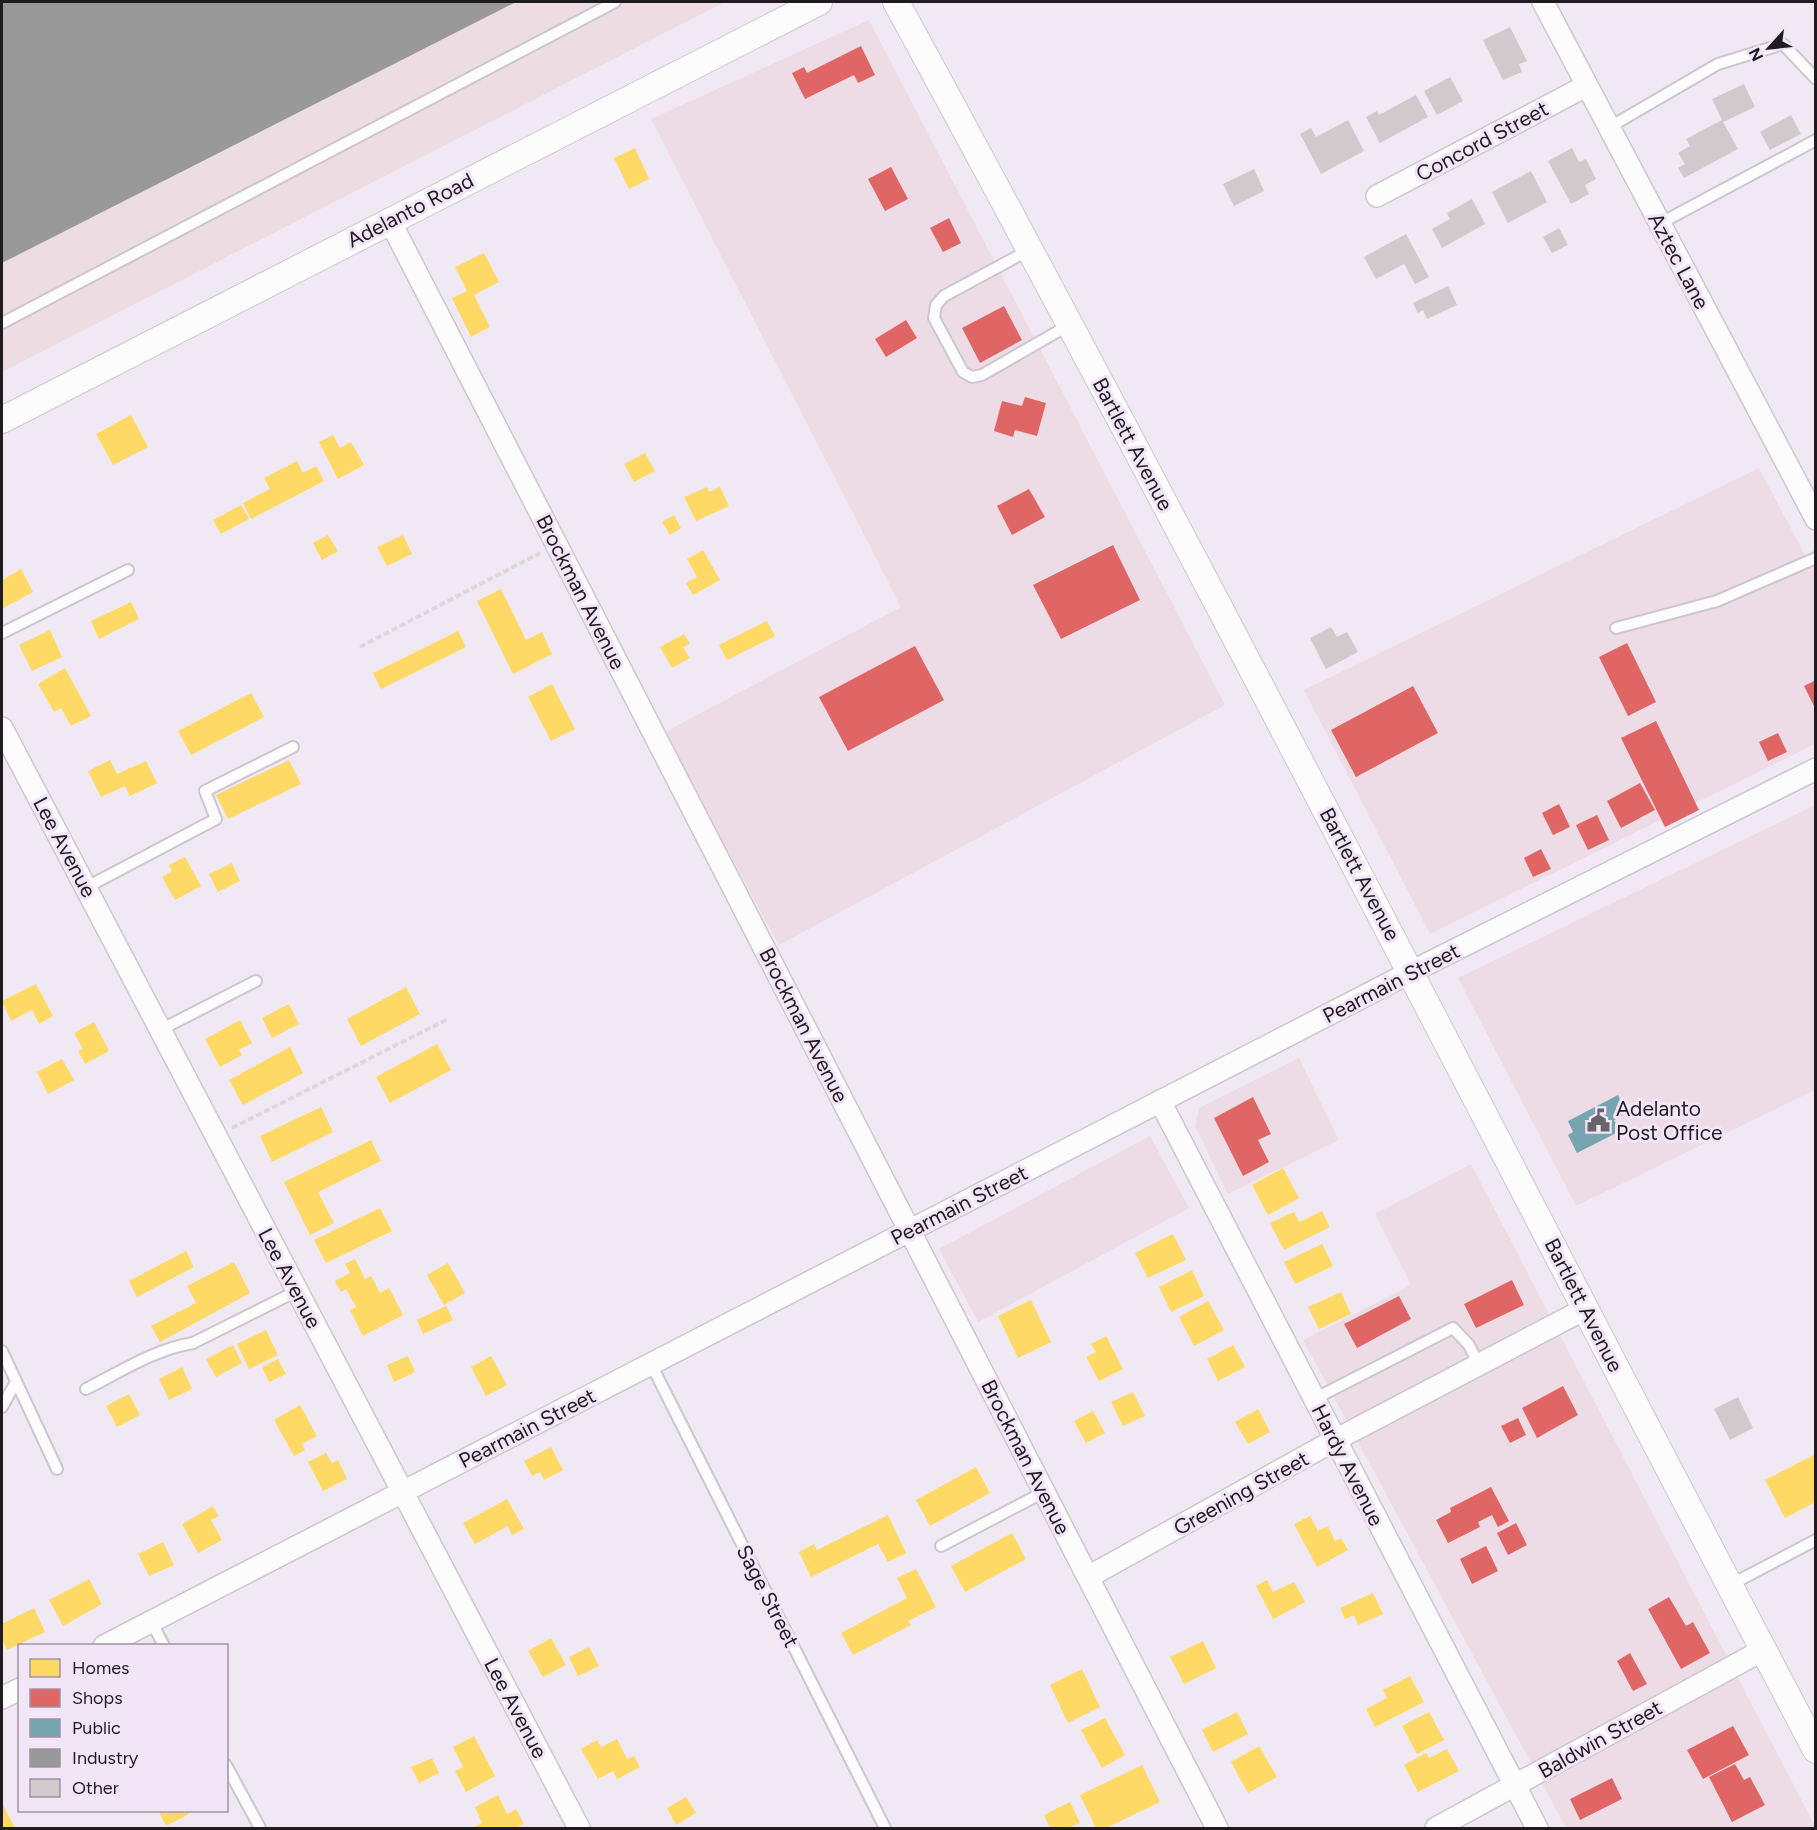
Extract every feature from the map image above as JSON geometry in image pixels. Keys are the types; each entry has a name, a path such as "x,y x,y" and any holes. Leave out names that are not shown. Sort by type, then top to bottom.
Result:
{"street":[{"name":"Adelanto Road","path":"2,420 819,2"},
{"name":"Bartlett Avenue","path":"896,2 1071,325 1411,972 1815,1750"},
{"name":"Aztec Lane","path":"1543,2 1815,519"},
{"name":"Concord Street","path":"1377,196 1586,86"},
{"name":"Brockman Avenue","path":"390,221 1217,1828"},
{"name":"Lee Avenue","path":"2,728 579,1828"},
{"name":"Pearmain Street","path":"108,1644 1411,972 1815,769"},
{"name":"Hardy Avenue","path":"1160,1101 1537,1828"},
{"name":"Greening Street","path":"1088,1577 1335,1440 1585,1309"},
{"name":"Baldwin Street","path":"1436,1828 1763,1650"},
{"path":"2,1698 18,1690"}],"lane":[{"path":"2,323 615,2"},
{"path":"1608,128 1718,63 1783,44 1815,79"},
{"path":"1659,224 1815,140"},
{"path":"1031,249 944,296 936,305 934,318 963,372 972,377 982,375 1071,325"},
{"path":"1616,628 1717,601 1815,558"},
{"path":"2,633 128,570"},
{"path":"86,888 216,819 205,791 293,747"},
{"path":"160,1030 256,981"},
{"path":"86,1389 152,1356 177,1346 193,1344 297,1291"},
{"path":"1314,1399 1453,1328 1469,1345 1479,1365"},
{"path":"2,1351 57,1469"},
{"name":"Sage Street","path":"651,1364 885,1828"},
{"path":"2,1407 16,1382"},
{"path":"941,1546 1044,1492"},
{"path":"1730,1585 1815,1540"},
{"path":"151,1621 163,1644"},
{"path":"228,1769 260,1828"}],"path":[{"path":"360,647 557,545"},
{"path":"215,1136 448,1019"}],"shaded area":[{"path":"2,2 725,2 2,372"},
{"path":"869,20 1225,705 779,945 663,733 901,607 651,119"},
{"path":"1759,468 1815,574 1815,744 1430,934 1304,690"},
{"path":"1815,805 1815,1090 1576,1206 1458,978"},
{"path":"1299,1058 1339,1140 1228,1194 1195,1126 1199,1108"},
{"path":"1150,1136 1189,1208 978,1322 939,1249"},
{"path":"1471,1164 1815,1828 1566,1828 1303,1340 1411,1285 1375,1214"}],"building: Homes":[{"path":"635,148 649,179 629,189 614,158"},
{"path":"484,253 499,282 474,295 490,327 471,337 452,298 467,291 455,267"},
{"path":"131,415 148,447 113,465 96,434"},
{"path":"333,435 340,448 351,442 364,465 338,479 319,442"},
{"path":"645,453 655,471 634,482 624,464"},
{"path":"297,461 303,473 316,466 324,481 251,519 243,503 270,489 264,478"},
{"path":"707,487 709,492 720,487 729,506 696,521 684,497"},
{"path":"241,505 249,519 221,534 213,520"},
{"path":"674,515 681,528 670,535 662,522"},
{"path":"328,535 338,551 322,560 313,543"},
{"path":"403,535 412,554 387,566 377,547"},
{"path":"703,550 720,580 693,595 686,583 697,577 687,559"},
{"path":"21,569 33,592 2,609 2,580"},
{"path":"501,589 526,640 542,632 552,654 513,674 477,601"},
{"path":"131,602 139,619 99,639 91,621"},
{"path":"767,621 775,636 727,660 719,645"},
{"path":"50,630 62,657 32,671 19,645"},
{"path":"458,631 466,647 381,689 373,673"},
{"path":"684,634 690,644 683,647 690,658 672,668 660,647"},
{"path":"65,668 91,716 71,726 61,708 54,712 38,684"},
{"path":"552,684 575,729 551,741 528,697"},
{"path":"251,693 264,717 191,755 178,731"},
{"path":"110,760 117,774 146,761 157,783 130,796 125,786 101,797 88,771"},
{"path":"289,760 301,784 228,819 216,795"},
{"path":"185,857 201,886 175,900 162,877 172,871 169,865"},
{"path":"232,863 240,881 218,892 209,874"},
{"path":"36,984 53,1016 39,1024 32,1010 11,1021 2,1001"},
{"path":"406,987 420,1014 361,1046 347,1019"},
{"path":"289,1004 299,1024 272,1038 262,1018"},
{"path":"240,1020 252,1043 239,1050 242,1055 220,1067 205,1039"},
{"path":"94,1022 109,1051 85,1064 78,1051 83,1049 74,1033"},
{"path":"437,1044 451,1070 390,1103 376,1077"},
{"path":"290,1047 303,1073 243,1105 229,1080"},
{"path":"62,1059 74,1080 48,1094 37,1072"},
{"path":"321,1107 333,1132 272,1162 260,1136"},
{"path":"371,1140 381,1161 318,1192 334,1223 310,1235 284,1182"},
{"path":"1283,1168 1299,1198 1268,1215 1252,1185"},
{"path":"380,1208 392,1231 326,1263 314,1240"},
{"path":"1322,1211 1330,1227 1284,1250 1270,1223 1294,1212 1299,1222"},
{"path":"1173,1234 1186,1260 1148,1278 1135,1253"},
{"path":"1322,1244 1333,1266 1295,1284 1284,1262"},
{"path":"186,1251 194,1267 137,1297 129,1281"},
{"path":"355,1259 365,1279 371,1276 380,1293 389,1288 403,1315 363,1336 350,1310 356,1307 346,1289 341,1292 335,1281 350,1273 345,1264"},
{"path":"234,1262 250,1293 160,1342 151,1326 196,1303 187,1286"},
{"path":"448,1263 465,1293 444,1305 427,1275"},
{"path":"1192,1270 1204,1296 1171,1312 1159,1287"},
{"path":"1341,1292 1351,1314 1319,1329 1308,1307"},
{"path":"1031,1300 1051,1342 1018,1358 998,1316"},
{"path":"1208,1301 1224,1330 1194,1346 1179,1317"},
{"path":"446,1306 453,1320 423,1334 417,1320"},
{"path":"266,1330 278,1355 249,1369 237,1344"},
{"path":"1106,1336 1123,1369 1099,1381 1086,1357 1096,1352 1091,1344"},
{"path":"233,1345 242,1363 216,1377 206,1359"},
{"path":"1233,1345 1245,1367 1218,1381 1207,1359"},
{"path":"408,1356 415,1372 394,1382 387,1365"},
{"path":"491,1356 507,1385 486,1396 471,1367"},
{"path":"278,1359 286,1374 269,1382 262,1367"},
{"path":"182,1367 192,1389 169,1400 159,1379"},
{"path":"1133,1392 1145,1416 1123,1426 1111,1402"},
{"path":"129,1394 140,1415 117,1427 106,1406"},
{"path":"300,1405 317,1436 302,1444 305,1450 294,1456 274,1420"},
{"path":"1258,1409 1270,1432 1248,1444 1235,1422"},
{"path":"1093,1411 1105,1433 1086,1443 1074,1421"},
{"path":"551,1447 563,1470 544,1480 540,1472 532,1476 524,1461"},
{"path":"326,1453 332,1463 338,1460 347,1479 323,1491 308,1462"},
{"path":"1816,1454 1816,1502 1785,1518 1765,1480"},
{"path":"976,1467 990,1493 930,1526 916,1500"},
{"path":"507,1499 524,1529 512,1535 508,1526 475,1544 463,1523"},
{"path":"213,1506 219,1516 211,1520 222,1540 198,1553 182,1524"},
{"path":"888,1515 906,1553 888,1562 878,1544 811,1577 799,1552 814,1544 817,1550"},
{"path":"1310,1516 1318,1531 1328,1526 1335,1541 1341,1538 1348,1550 1317,1567 1294,1524"},
{"path":"1012,1533 1026,1559 965,1592 951,1566"},
{"path":"163,1542 174,1565 149,1576 138,1554"},
{"path":"916,1569 936,1607 908,1621 911,1625 853,1655 841,1633 907,1598 897,1578"},
{"path":"89,1579 102,1604 63,1626 49,1600"},
{"path":"1267,1580 1273,1592 1294,1582 1305,1602 1273,1619 1256,1586"},
{"path":"1373,1593 1383,1614 1358,1625 1354,1615 1345,1619 1340,1608"},
{"path":"34,1608 45,1632 7,1650 2,1639 2,1624"},
{"path":"551,1638 566,1665 543,1677 528,1651"},
{"path":"1203,1641 1216,1668 1184,1684 1170,1657"},
{"path":"589,1647 599,1666 578,1676 569,1657"},
{"path":"1082,1669 1100,1707 1068,1723 1050,1685"},
{"path":"1410,1676 1424,1702 1375,1727 1366,1709 1387,1698 1383,1690"},
{"path":"1237,1712 1248,1734 1213,1752 1202,1730"},
{"path":"1429,1712 1444,1740 1417,1754 1402,1726"},
{"path":"1105,1718 1125,1755 1102,1768 1081,1730"},
{"path":"474,1736 495,1776 466,1792 455,1771 463,1767 453,1747"},
{"path":"617,1739 627,1759 634,1756 640,1767 617,1779 613,1771 598,1779 581,1749 597,1740 601,1747"},
{"path":"1259,1746 1277,1777 1248,1793 1231,1762"},
{"path":"1447,1749 1459,1771 1418,1792 1404,1765 1426,1753 1429,1758"},
{"path":"432,1758 439,1773 419,1783 411,1767"},
{"path":"1142,1765 1160,1802 1106,1828 1096,1828 1080,1795"},
{"path":"498,1795 507,1814 516,1809 524,1824 516,1828 471,1828 482,1823 475,1807"},
{"path":"686,1797 696,1813 676,1825 667,1808"},
{"path":"1070,1802 1080,1823 1068,1828 1050,1828 1044,1815"},
{"path":"2,1803 15,1828 2,1828"},
{"path":"159,1812 188,1812 189,1814 166,1826"}],"building: Shops":[{"path":"861,46 875,75 858,83 854,75 805,99 792,73 804,67 807,73"},
{"path":"891,167 908,199 885,211 868,179"},
{"path":"949,218 961,243 943,252 930,228"},
{"path":"1004,306 1022,340 980,363 962,328"},
{"path":"906,320 917,338 886,357 875,339"},
{"path":"1025,397 1046,403 1037,436 1015,430 1013,437 994,431 1002,401 1022,406"},
{"path":"1029,489 1045,517 1012,535 997,506"},
{"path":"1113,545 1140,600 1061,639 1033,585"},
{"path":"1627,643 1656,702 1628,716 1599,657"},
{"path":"915,646 944,700 848,751 819,697"},
{"path":"1816,680 1816,710 1804,686"},
{"path":"1413,686 1438,733 1356,777 1331,730"},
{"path":"1656,721 1699,810 1665,827 1621,738"},
{"path":"1778,733 1787,752 1768,761 1759,742"},
{"path":"1640,783 1655,810 1621,828 1607,801"},
{"path":"1559,804 1570,827 1553,835 1542,813"},
{"path":"1597,815 1609,840 1588,850 1576,825"},
{"path":"1541,849 1551,869 1533,877 1524,858"},
{"path":"1253,1097 1271,1134 1258,1140 1269,1162 1243,1176 1214,1118"},
{"path":"1512,1280 1524,1305 1476,1328 1464,1304"},
{"path":"1399,1296 1411,1319 1357,1348 1344,1324"},
{"path":"1563,1386 1578,1415 1537,1438 1522,1408"},
{"path":"1518,1418 1526,1435 1510,1443 1501,1426"},
{"path":"1491,1487 1509,1521 1498,1527 1492,1515 1478,1522 1480,1527 1448,1543 1436,1520 1451,1512 1450,1508"},
{"path":"1516,1523 1527,1545 1508,1555 1497,1533"},
{"path":"1486,1546 1498,1571 1472,1584 1460,1559"},
{"path":"1669,1597 1686,1626 1693,1622 1710,1653 1681,1669 1648,1609"},
{"path":"1630,1653 1647,1684 1633,1691 1617,1661"},
{"path":"1733,1726 1749,1755 1703,1779 1687,1750"},
{"path":"1735,1764 1744,1780 1750,1777 1765,1805 1732,1822 1709,1777"},
{"path":"1612,1778 1622,1799 1580,1820 1570,1799"}],"building: Public":[{"path":"1618,1095 1627,1113 1614,1120 1620,1131 1577,1153 1568,1135 1573,1132 1568,1121"}],"building: Industry":[{"path":"2,2 516,2 2,263"}],"building: Other":[{"path":"1510,27 1527,61 1519,64 1522,72 1503,80 1483,40"},
{"path":"1450,77 1463,101 1437,115 1424,91"},
{"path":"1744,84 1755,107 1723,122 1738,149 1684,178 1678,168 1685,164 1678,153 1690,146 1686,139 1722,120 1712,99"},
{"path":"1416,95 1428,117 1380,143 1366,117 1377,111 1379,115"},
{"path":"1791,115 1801,134 1770,150 1760,132"},
{"path":"1348,120 1364,151 1321,174 1300,134 1311,128 1316,137"},
{"path":"1572,148 1579,162 1586,159 1596,179 1585,185 1589,194 1571,204 1548,161"},
{"path":"1254,169 1264,191 1234,206 1223,184"},
{"path":"1531,171 1547,202 1508,223 1492,192"},
{"path":"1472,199 1485,224 1442,248 1432,229 1450,219 1447,213"},
{"path":"1559,228 1568,245 1552,253 1543,237"},
{"path":"1406,234 1429,277 1415,284 1404,264 1376,279 1364,257"},
{"path":"1448,286 1457,305 1427,319 1423,310 1418,313 1413,303"},
{"path":"1331,627 1337,637 1347,632 1358,652 1326,669 1310,638"},
{"path":"1738,1397 1753,1428 1730,1440 1714,1409"}],"place":[{"name":"Adelanto Post Office","path":"1598,1120"}]}
